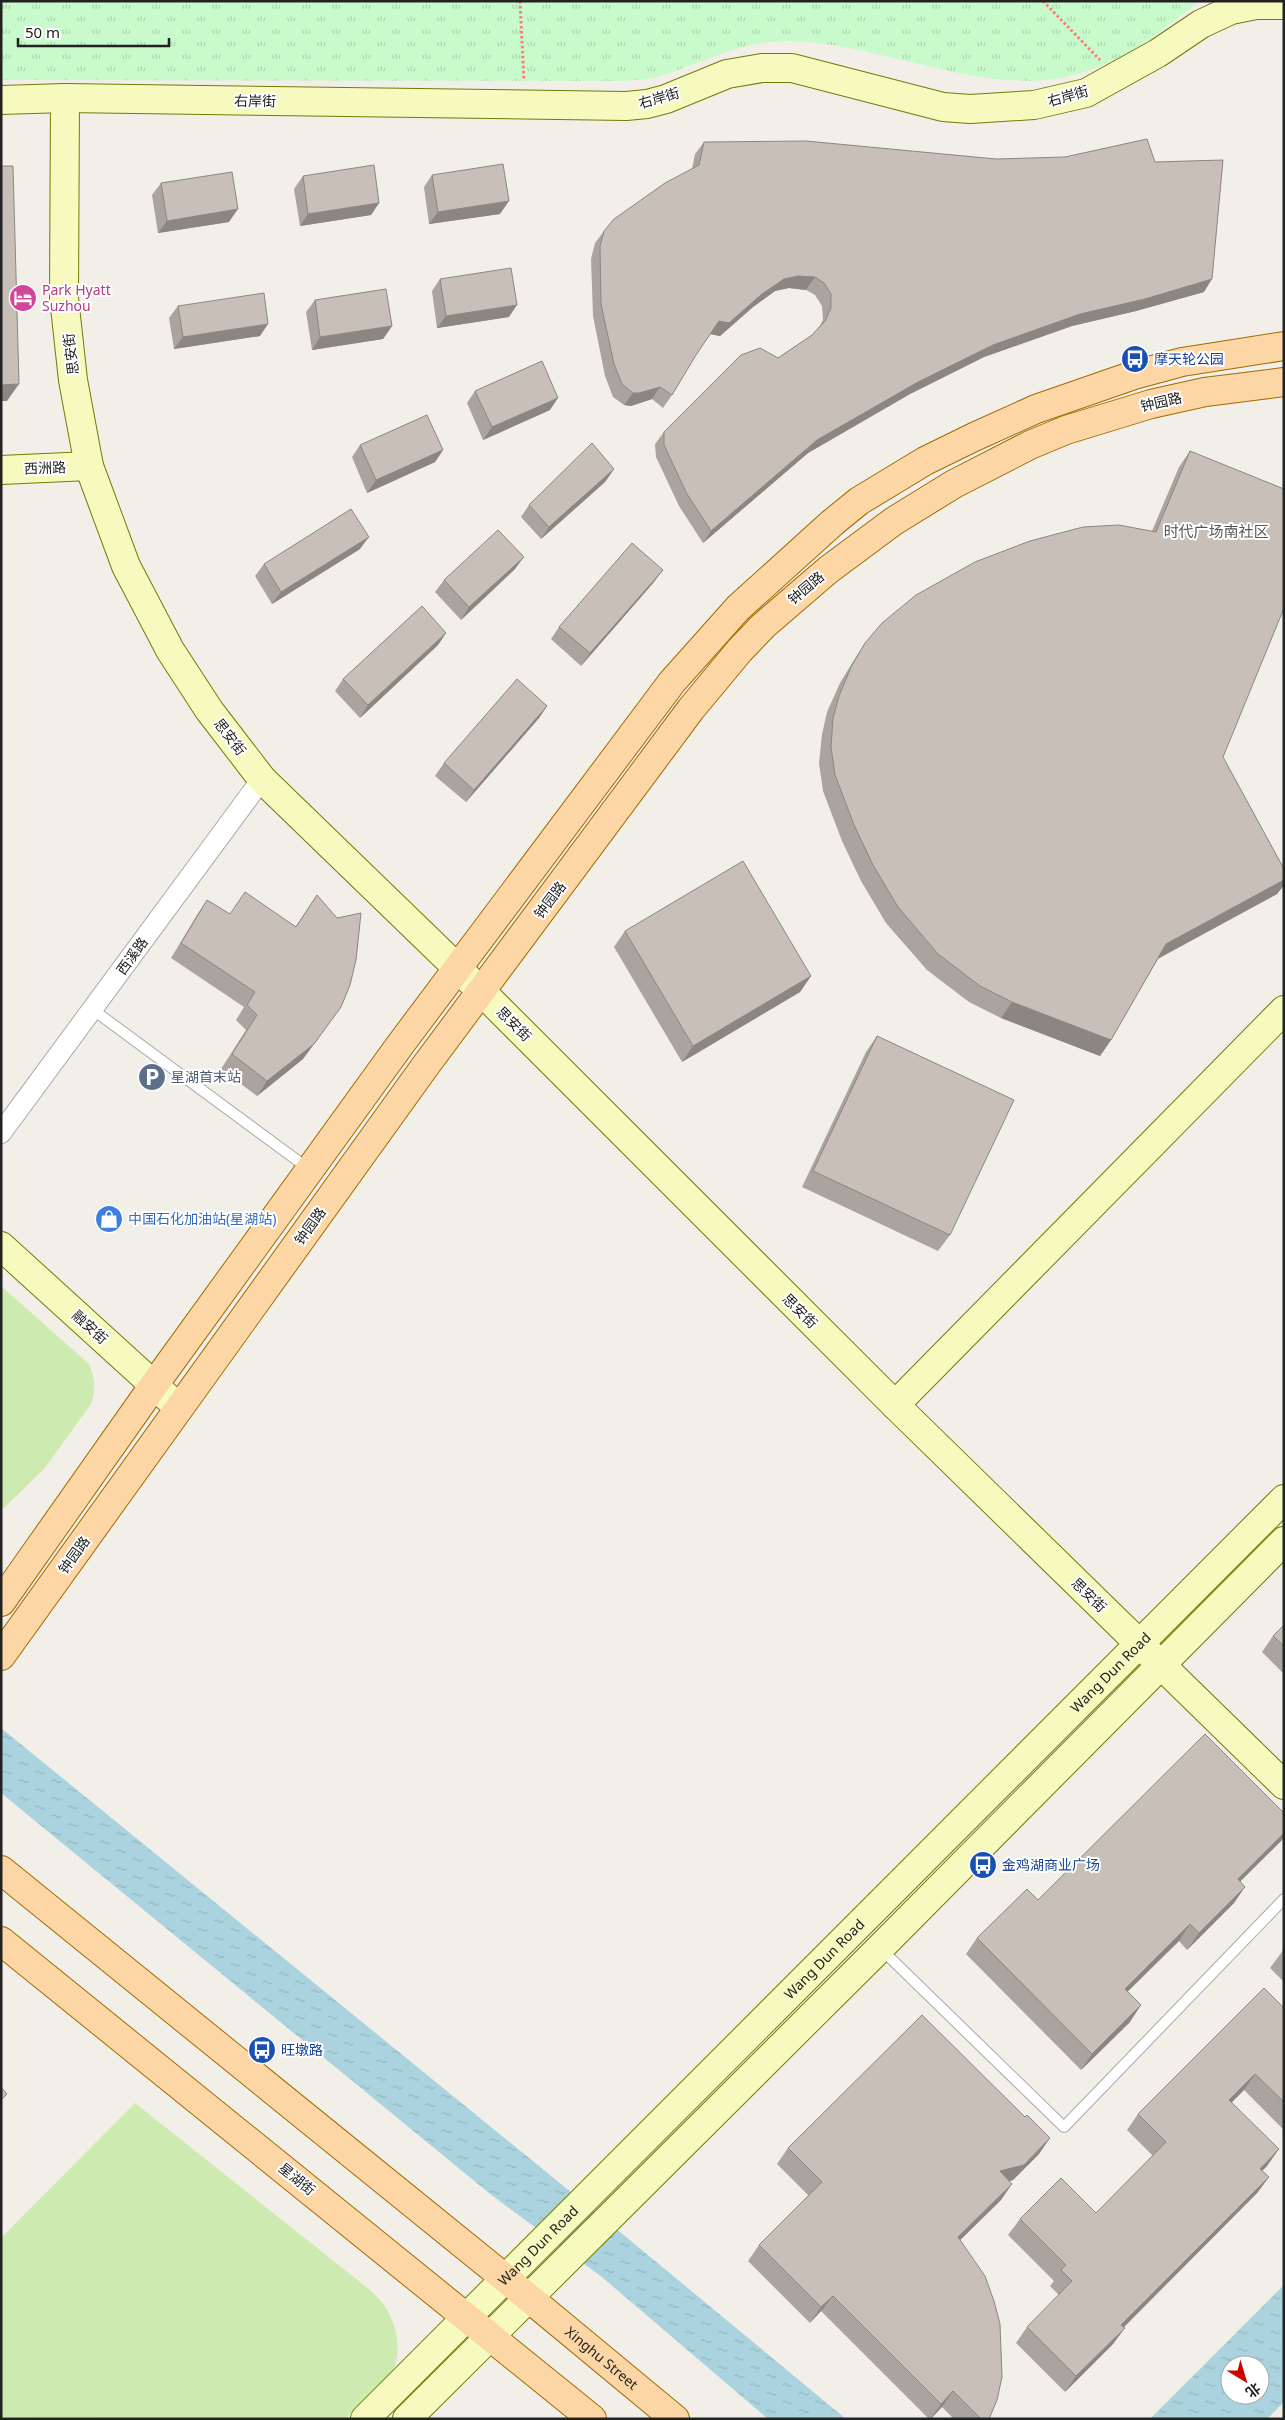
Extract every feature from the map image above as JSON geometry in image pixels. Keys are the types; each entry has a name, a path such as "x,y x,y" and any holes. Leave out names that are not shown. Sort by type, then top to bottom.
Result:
{"main road":[{"path":"1,1602 154,1385 457,969 693,656 770,578 859,501 924,461 1044,406 1134,375 1182,362 1284,346"},
{"name":"钟园路","path":"1,1656 481,991 716,677 740,650 792,600 861,544 954,484 1030,445 1066,430 1151,404 1205,392 1284,382"},
{"path":"1,1870 528,2296"},
{"name":"星湖街","path":"1,1941 468,2316 592,2419"},
{"name":"Xinghu Street","path":"528,2296 675,2419"}],"street":[{"name":"右岸街","path":"1,100 65,98 647,104 666,99 727,74 762,68 792,68 943,107 970,109 1034,105 1086,93 1158,53 1201,24 1230,10 1256,5 1284,6"},
{"name":"思安街","path":"65,98 64,298 73,380 89,466 126,566 170,650 209,710 262,778 481,991 895,1405 1284,1785"},
{"name":"西洲路","path":"1,470 89,466"},
{"name":"西溪路","path":"1,1133 262,778"},
{"path":"895,1405 1284,1010"},
{"name":"融安街","path":"1,1246 179,1408"},
{"name":"Wang Dun Road","path":"365,2419 1284,1499"},
{"name":"Wang Dun Road","path":"407,2419 528,2296 880,1948 1284,1540"}],"lane":[{"path":"92,1010 309,1170"},
{"path":"880,1948 1064,2127 1284,1899"}],"path":[{"path":"520,1 525,104"},
{"path":"1043,1 1117,76"}],"green space":[{"path":"1,1 1200,1 1147,41 1108,63 1079,74 1051,79 1023,81 994,79 845,47 802,41 787,41 770,42 738,49 656,77 623,81 1,80"},
{"path":"1,1286 89,1364 94,1384 91,1404 44,1469 4,1508 1,1506"},
{"path":"135,2103 365,2286 384,2305 392,2321 397,2340 397,2358 394,2367 380,2387 345,2419 1,2417 1,2238"}],"water":[{"path":"1,1728 631,2241 846,2419 768,2419 603,2278 489,2193 1,1793"},
{"path":"1284,2285 1284,2402 1267,2419 1150,2419"}],"building":[{"path":"1147,139 1155,162 1223,160 1212,279 1145,299 1080,314 993,345 918,382 817,440 711,531 687,494 664,445 664,432 741,355 760,348 778,358 812,335 825,321 831,308 831,294 824,283 815,277 798,276 784,279 762,294 729,323 719,321 672,395 660,387 633,393 622,384 614,364 601,304 600,246 604,231 614,219 665,183 699,165 704,142 806,141 996,159 1065,157"},
{"path":"503,164 509,201 438,212 432,175"},
{"path":"374,165 379,203 308,214 303,176"},
{"path":"1,166 13,166 19,384 1,385"},
{"path":"232,172 238,209 167,221 161,183"},
{"path":"511,268 517,305 446,316 440,279"},
{"path":"386,289 392,326 320,337 315,300"},
{"path":"264,293 268,324 183,337 178,306"},
{"path":"542,361 558,398 492,427 475,391"},
{"path":"427,415 443,450 376,480 360,445"},
{"path":"592,443 614,469 549,527 529,505"},
{"path":"1190,451 1284,489 1284,608 1223,757 1284,869 1284,880 1166,944 1111,1040 1012,1002 980,986 938,954 898,907 873,865 854,825 835,775 831,747 833,718 839,696 851,667 865,643 882,623 916,595 975,562 1030,541 1083,527 1119,525 1156,532"},
{"path":"351,509 369,537 281,592 264,564"},
{"path":"498,530 524,557 469,607 444,580"},
{"path":"632,543 663,570 590,653 559,627"},
{"path":"422,606 446,633 368,705 343,679"},
{"path":"517,679 547,706 474,790 444,763"},
{"path":"743,861 811,976 693,1046 625,931"},
{"path":"245,892 296,927 317,895 337,918 361,913 356,960 350,985 341,1007 314,1044 267,1081 232,1054 257,1015 247,1005 255,992 181,943 207,900 230,914"},
{"path":"877,1036 1014,1100 950,1235 813,1171"},
{"path":"1284,1625 1284,1646 1273,1636"},
{"path":"1205,1734 1284,1813 1284,1833 1238,1879 1245,1887 1199,1933 1190,1924 1125,1989 1141,2005 1092,2054 977,1938 1027,1889 1038,1900"},
{"path":"1264,1988 1284,2008 1284,2102 1255,2074 1229,2100 1279,2149 1260,2169 1269,2177 1121,2325 1125,2328 1076,2376 1027,2327 1072,2281 1061,2270 1066,2265 1020,2219 1061,2178 1096,2213 1166,2142 1138,2114"},
{"path":"922,2015 1025,2117 1027,2115 1050,2138 1024,2165 1000,2171 1012,2184 958,2237 985,2276 1000,2324 1002,2377 997,2400 989,2419 981,2419 953,2391 941,2404 833,2296 821,2307 759,2245 822,2182 788,2148"},
{"path":"1,2087 7,2094 1,2100"}],"place":[{"name":"Park Hyatt Suzhou","path":"23,298"},
{"name":"摩天轮公园","path":"1135,359"},
{"name":"星湖首末站","path":"152,1077"},
{"name":"中国石化加油站(星湖站)","path":"109,1219"},
{"name":"金鸡湖商业广场","path":"983,1865"},
{"name":"旺墩路","path":"262,2050"}],"district":[{"name":"时代广场南社区","path":"1216,532"}]}
